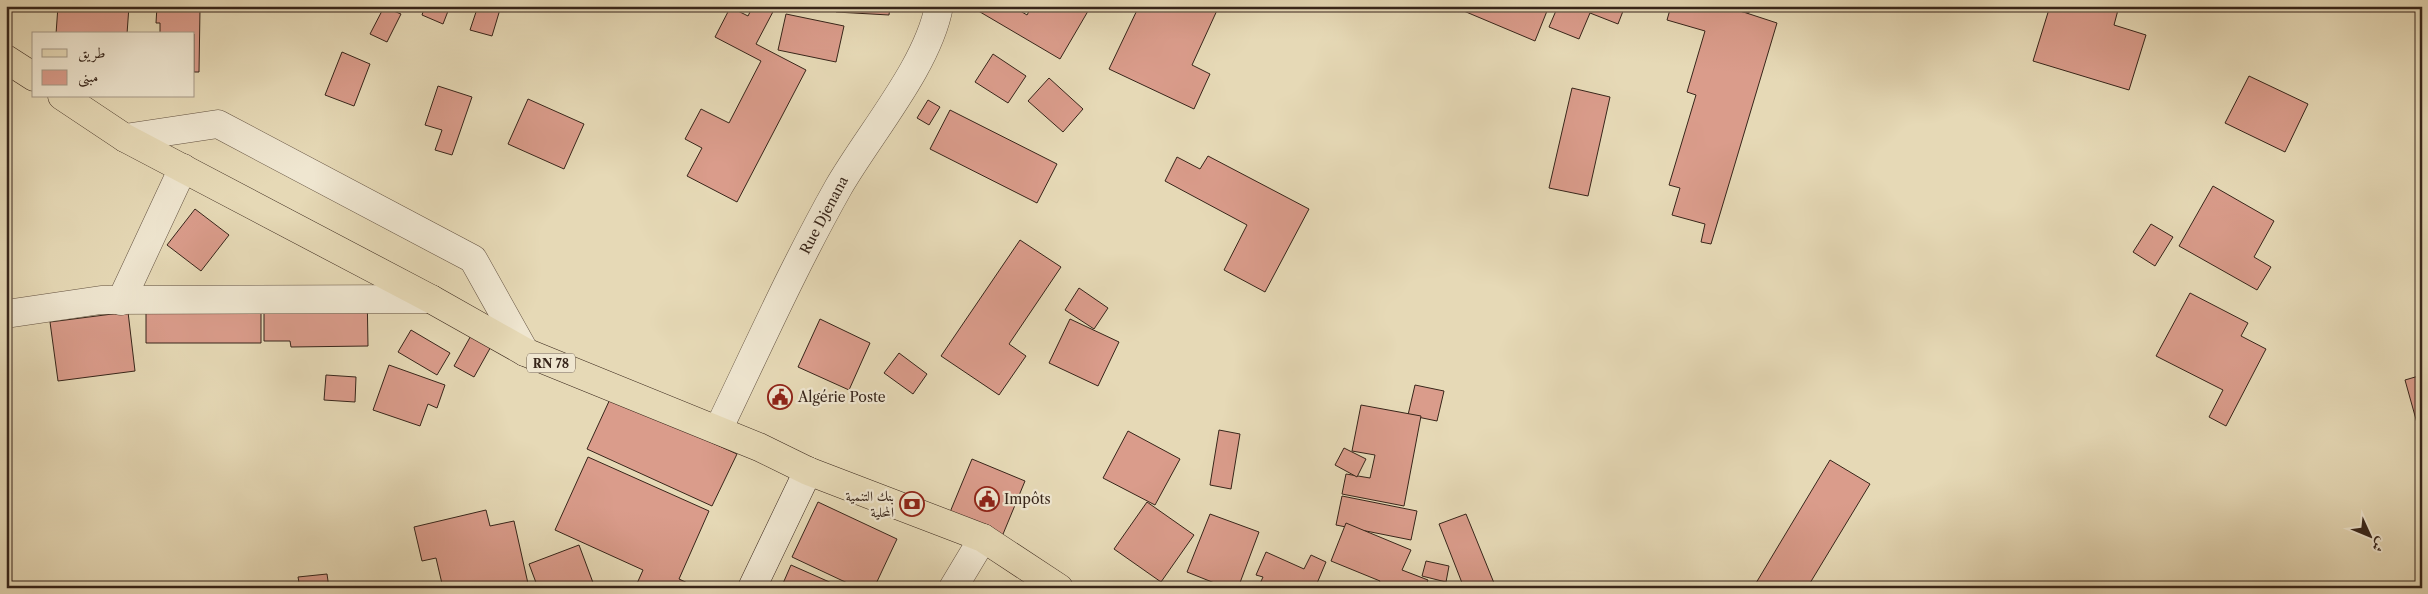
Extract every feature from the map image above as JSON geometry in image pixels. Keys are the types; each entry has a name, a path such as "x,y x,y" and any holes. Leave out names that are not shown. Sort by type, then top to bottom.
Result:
{"main road":[{"path":"6,59 32,76"},
{"name":"RN 78","path":"65,98 125,138 432,300 525,352 718,430 808,470 983,538 1057,588"}],"street":[{"name":"Rue Djenana","path":"718,430 813,233 855,160 917,65 939,6"},
{"path":"125,138 218,124 473,259 525,352"},
{"path":"121,301 183,168"},
{"path":"6,314 101,300 432,300"},
{"path":"752,588 808,470"},
{"path":"953,588 983,538"}],"building":[{"path":"58,6 129,6 127,32 56,32"},
{"path":"157,6 200,9 199,72 195,72 195,32 160,32 160,23 156,23"},
{"path":"425,6 450,6 443,24 422,15"},
{"path":"478,6 501,6 492,36 470,30"},
{"path":"731,6 741,6 738,11 748,16 753,6 776,6 756,44 806,70 737,202 687,176 702,148 685,139 701,109 729,123 761,61 715,37"},
{"path":"836,6 890,6 889,15 836,12"},
{"path":"977,6 1012,6 1027,15 1032,6 1091,6 1060,59 975,9"},
{"path":"1139,6 1219,6 1192,65 1210,74 1194,109 1109,69"},
{"path":"1460,6 1549,6 1535,41 1459,9"},
{"path":"1558,6 1625,6 1618,24 1590,13 1579,39 1549,27"},
{"path":"1671,6 1725,6 1777,23 1711,244 1701,242 1705,224 1672,215 1680,188 1669,185 1696,95 1687,92 1705,31 1667,20"},
{"path":"1734,6 1750,6 1749,13 1733,10"},
{"path":"2050,6 2104,6 2118,10 2114,25 2146,35 2129,90 2033,61"},
{"path":"384,7 401,14 387,42 370,34"},
{"path":"786,14 844,26 836,62 778,50"},
{"path":"342,52 370,64 354,106 325,95"},
{"path":"993,54 1026,76 1008,103 975,82"},
{"path":"2249,76 2308,104 2285,152 2225,123"},
{"path":"1049,78 1083,109 1063,132 1028,101"},
{"path":"438,86 472,97 452,155 435,150 442,130 425,125"},
{"path":"1572,88 1610,97 1588,196 1549,188"},
{"path":"528,99 584,124 564,169 508,144"},
{"path":"928,100 940,107 929,125 917,118"},
{"path":"950,110 1057,164 1037,203 930,149"},
{"path":"1208,156 1309,209 1265,292 1224,270 1247,225 1165,181 1177,157 1200,169"},
{"path":"2213,186 2274,221 2254,257 2271,267 2257,290 2179,246"},
{"path":"195,209 229,235 201,271 167,245"},
{"path":"2151,224 2173,237 2155,266 2133,252"},
{"path":"1020,240 1061,267 1009,344 1026,356 999,395 941,356"},
{"path":"367,288 368,346 291,347 290,341 264,341 264,290"},
{"path":"1079,288 1108,308 1094,329 1065,310"},
{"path":"2190,293 2248,323 2241,336 2266,349 2226,426 2209,417 2223,390 2156,356"},
{"path":"146,294 261,295 261,343 146,343"},
{"path":"128,312 135,371 58,381 50,322"},
{"path":"820,319 870,343 849,390 798,367"},
{"path":"1070,319 1119,342 1098,386 1049,363"},
{"path":"411,330 450,353 437,375 398,352"},
{"path":"473,332 493,343 474,377 454,366"},
{"path":"899,353 927,374 913,394 884,373"},
{"path":"389,365 445,385 437,408 428,404 420,426 373,410"},
{"path":"326,375 356,377 355,402 324,400"},
{"path":"2422,375 2422,441 2405,380"},
{"path":"1415,385 1444,391 1437,421 1408,415"},
{"path":"611,397 737,454 712,506 587,449"},
{"path":"1361,405 1421,416 1404,506 1342,494 1346,474 1370,478 1375,455 1352,451"},
{"path":"1219,430 1240,434 1231,489 1210,485"},
{"path":"1128,431 1180,459 1155,505 1103,478"},
{"path":"1344,448 1366,459 1357,477 1335,465"},
{"path":"588,457 709,511 679,579 698,588 635,588 643,570 555,530"},
{"name":"Impôts","path":"972,459 1025,481 1001,539 948,517"},
{"path":"1830,460 1870,484 1807,588 1753,588"},
{"path":"1342,496 1417,511 1411,540 1336,525"},
{"path":"818,502 897,539 874,588 858,588 792,557"},
{"path":"1147,502 1194,535 1161,582 1114,549"},
{"path":"486,510 490,526 514,521 529,588 443,588 436,558 422,561 414,527"},
{"path":"1210,514 1259,532 1238,588 1227,588 1187,572"},
{"path":"1466,514 1494,583 1483,588 1464,588 1439,524"},
{"path":"1346,523 1411,550 1402,570 1428,580 1425,588 1377,588 1380,581 1331,561"},
{"path":"579,545 595,588 538,588 529,564"},
{"path":"1266,552 1304,569 1311,555 1326,562 1315,588 1258,588 1263,577 1256,575"},
{"path":"1426,561 1449,566 1446,582 1422,576"},
{"path":"791,565 843,588 781,588"},
{"path":"327,574 329,588 300,588 298,577"},
{"path":"1560,583 1579,588 1558,588"}],"place":[{"name":"Algérie Poste","path":"780,397"},
{"name":"Impôts","path":"987,499"},
{"name":"بنك التنمية المحلية","path":"912,504"}]}
